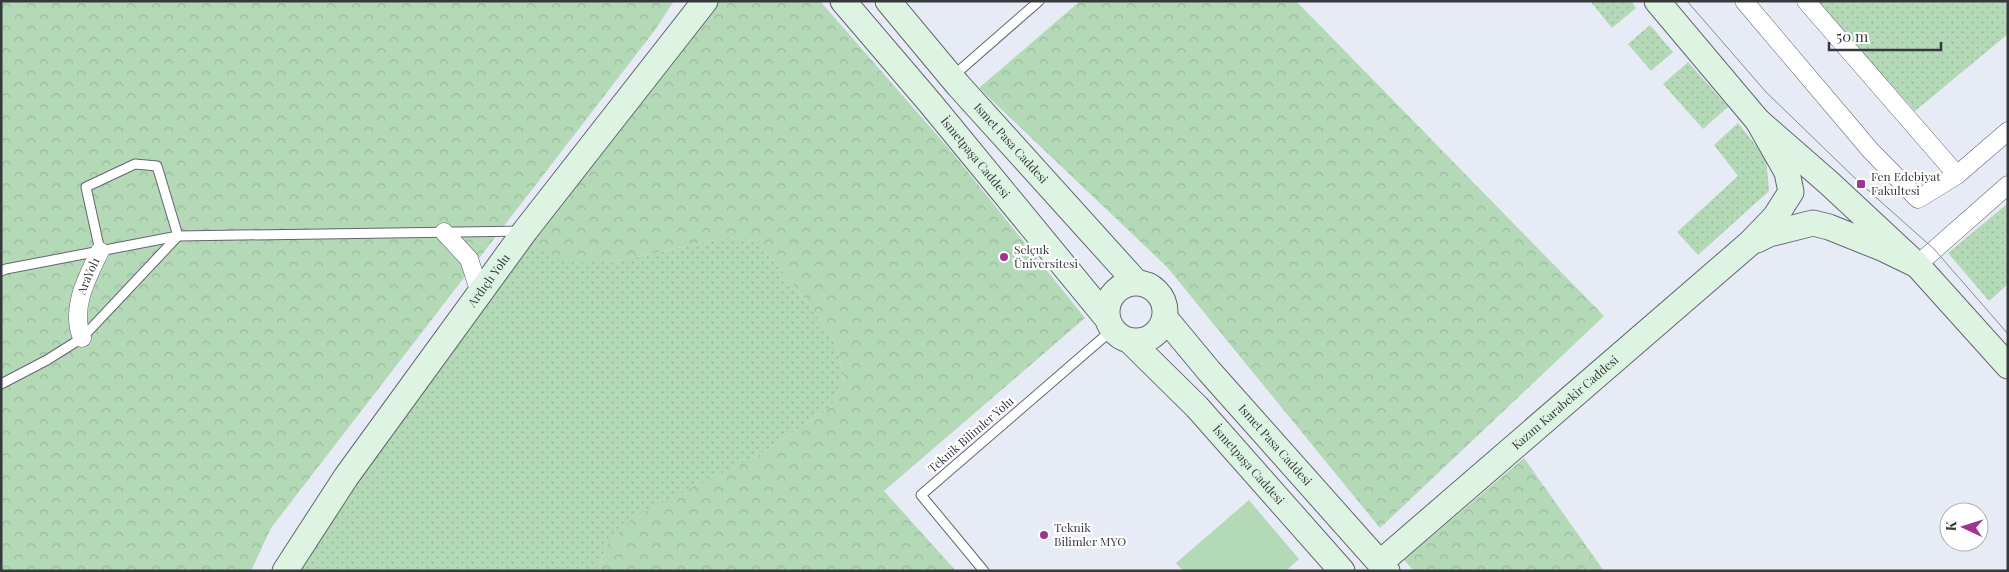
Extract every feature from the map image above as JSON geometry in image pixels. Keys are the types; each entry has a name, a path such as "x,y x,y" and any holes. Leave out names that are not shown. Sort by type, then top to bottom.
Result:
{"street":[{"name":"Ardıçlı Yolu","path":"285,571 346,477 525,231 706,1"},
{"name":"İsmetpaşa Caddesi","path":"843,1 931,104 1116,329 1197,408 1342,571"},
{"name":"Ismet Pasa Caddesi","path":"888,1 952,77 1136,282"},
{"path":"1658,1 1758,121 1918,265 2008,366"},
{"path":"1744,1 1871,151 1918,199 1957,175 2008,131"},
{"path":"1806,1 1957,175"},
{"path":"1758,121 1787,172 1791,192 1790,207 1794,213 1806,222 1829,227 1884,248 1918,265"},
{"path":"1807,177 1823,178 1834,189 1836,205 1833,212 1827,218 1769,234 1750,243 1775,217 1800,180 1807,177"},
{"path":"1918,265 2008,185"},
{"path":"444,232 469,259 480,293"},
{"name":"Kazım Karabekir Caddesi","path":"1383,567 1750,243"},
{"name":"AraYol1","path":"82,338 77,325 81,290 100,251"},
{"path":"1136,282 1146,284 1155,290 1162,298 1165,308 1165,318 1162,326 1148,339 1116,329 1106,306 1110,296 1117,289 1126,284 1136,282"},
{"name":"Ismet Pasa Caddesi","path":"1165,318 1209,371 1383,567"}],"lane":[{"path":"952,77 1039,1"},
{"name":"AraYol1","path":"100,251 86,187 135,164 157,166 178,236"},
{"path":"1,271 178,236 525,231"},
{"path":"1,384 47,360 82,338 178,236"},
{"name":"Teknik Bilimler Yolu","path":"984,571 921,495 1116,329"}],"green space":[{"path":"1,1 674,1 655,30 271,528 251,571 1,571"},
{"path":"717,1 820,1 951,151 1085,318 884,491 956,571 597,571 607,545 635,516 764,452 831,407 844,377 836,344 808,303 773,260 754,242 729,237 612,262 577,263 548,255 525,241"},
{"path":"1080,1 1296,1 1604,316 1380,528 1167,267 979,88"},
{"path":"1590,1 1631,1 1636,8 1612,28"},
{"path":"1815,1 2008,1 2008,34 1915,111"},
{"path":"1650,25 1673,52 1651,71 1628,44"},
{"path":"1688,62 1728,107 1703,129 1663,84"},
{"path":"1738,123 1766,158 1769,191 1698,255 1677,232 1738,176 1714,145"},
{"path":"2008,203 2008,284 1989,301 1948,253"},
{"path":"729,237 754,242 773,260 808,303 836,344 844,377 831,407 764,452 718,476 607,545 597,571 294,571 525,241 612,262"},
{"path":"1524,458 1604,571 1414,571 1404,560"},
{"path":"1249,500 1299,559 1286,571 1183,571 1176,563"}],"tram line":[{"path":"1687,1 1766,92 1861,184 1934,249 2008,334"}],"place":[{"name":"Fen Edebiyat Fakultesi","path":"1861,184"},
{"name":"Selçuk Üniversitesi","path":"1004,257"},
{"name":"Teknik Bilimler MYO","path":"1044,535"}]}
